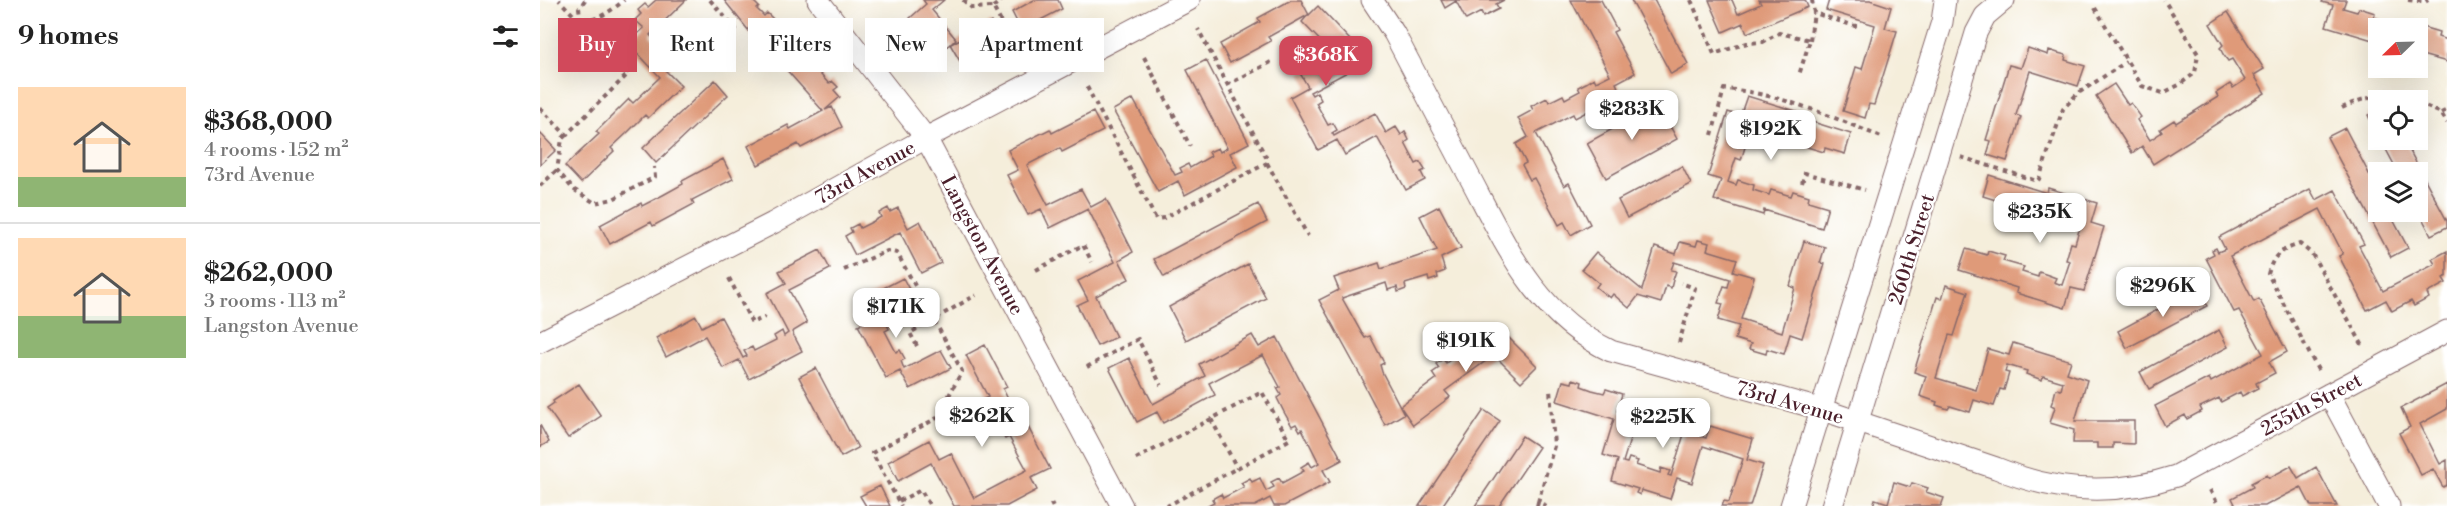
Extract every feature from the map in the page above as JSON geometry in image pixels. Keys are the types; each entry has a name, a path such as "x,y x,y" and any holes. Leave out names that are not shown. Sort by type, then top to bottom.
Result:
{"street":[{"name":"Langston Avenue","path":"818,0 926,138 1122,506"},
{"name":"73rd Avenue","path":"540,342 773,223 926,138 1189,0"},
{"name":"73rd Avenue","path":"1372,0 1394,33 1517,267 1545,303 1580,334 1611,351 1859,422 2042,484 2082,490 2109,490 2153,483 2176,476"},
{"name":"260th Street","path":"1791,506 1942,22 1945,0"},
{"name":"260th Street","path":"1832,506 1976,33 1985,16 2004,0"},
{"name":"255th Street","path":"2176,476 2447,331"},
{"path":"2329,394 2389,506"}],"path":[{"path":"559,0 577,18"},
{"path":"580,18 579,8 585,0"},
{"path":"597,18 624,0"},
{"path":"710,0 739,33"},
{"path":"963,0 972,8 993,7 1002,0"},
{"path":"1691,0 1714,54 1747,43 1763,42 1779,33 1810,40"},
{"path":"1799,75 1810,40 1814,14 1812,0"},
{"path":"2095,8 2142,86 2163,93 2195,73 2198,54 2164,0"},
{"path":"2408,0 2425,2 2428,0"},
{"path":"993,7 999,18"},
{"path":"1814,14 1855,26 1855,23"},
{"path":"1198,29 1266,157 1267,163 1308,236"},
{"path":"1144,57 1190,146"},
{"path":"1227,85 1273,61"},
{"path":"1961,157 2037,181 2063,109 2077,94 2126,62"},
{"path":"540,186 557,171 562,139 628,72"},
{"path":"1087,87 1156,219 1164,218 1267,163"},
{"path":"1712,135 1724,89 1746,90 1815,111 1881,137"},
{"path":"2342,108 2368,98"},
{"path":"540,108 566,135"},
{"path":"2428,108 2442,113 2447,123"},
{"path":"2442,113 2447,110"},
{"path":"557,171 573,189 595,203 613,199 655,177 654,167"},
{"path":"1802,183 1805,172 1865,190"},
{"path":"2318,370 2268,274 2273,258 2285,249 2300,244 2312,254 2363,346"},
{"path":"1036,270 1083,245 1092,262"},
{"path":"844,270 887,251 897,253 962,371 937,418 872,453 900,504 921,490 930,506"},
{"path":"729,278 752,323 765,317"},
{"path":"1679,343 1695,288 1681,283"},
{"path":"917,346 910,333 976,295"},
{"path":"1087,367 1138,339 1161,385"},
{"path":"1547,506 1538,504 1554,446 1550,389"},
{"path":"1136,459 1262,392 1288,440 1167,506"},
{"path":"1211,419 1237,468"},
{"path":"2210,490 2219,506"},
{"path":"1050,506 1056,503"}],"building":[{"path":"656,0 686,0 667,18 649,18 649,65 637,53 637,35 644,28 637,22 641,14 638,10 645,4 648,7"},
{"path":"724,0 756,0 754,2 759,7 757,9 764,16 767,13 772,18 748,18 748,30"},
{"path":"923,0 944,0 932,10 939,18 910,18 926,4"},
{"path":"1034,0 1058,0 1062,9 1044,18 1015,18 1012,12"},
{"path":"1291,0 1301,0 1309,15 1318,6 1350,40 1341,49 1351,70 1310,92 1312,95 1317,92 1321,100 1316,103 1328,125 1333,123 1337,130 1332,133 1334,136 1375,113 1386,133 1396,127 1401,135 1405,132 1409,140 1405,143 1416,164 1420,162 1425,170 1421,172 1425,180 1406,190 1377,137 1345,155 1337,140 1318,150 1290,97 1308,87 1300,73 1334,55 1302,22 1308,15 1268,37 1271,41 1230,63 1220,44 1260,22 1258,18"},
{"path":"1441,0 1504,0 1496,4 1499,9 1483,17 1481,12 1466,20 1456,1 1445,8"},
{"path":"1571,0 1601,0 1617,30 1613,32 1635,73 1616,83 1621,94 1575,118 1573,114 1536,133 1564,186 1569,183 1590,224 1571,235 1564,222 1559,225 1534,178 1530,180 1522,165 1526,163 1516,144 1528,137 1518,118 1533,110 1531,106 1547,98 1549,102 1563,95 1565,99 1580,91 1578,87 1594,78 1596,82 1610,75"},
{"path":"1631,0 1654,0 1688,64 1671,74"},
{"path":"1709,0 1732,0 1738,14 1761,4 1759,0 1805,0 1808,7 1747,33 1743,23 1723,32"},
{"path":"1829,0 1870,0 1891,7 1885,28 1897,31 1874,105 1869,104 1865,118 1843,111 1856,67 1862,69 1875,25 1826,10"},
{"path":"2323,0 2346,0 2343,8 2357,12 2359,8 2375,13 2373,17 2376,18 2368,18 2368,39 2326,26 2333,5 2322,2"},
{"path":"2228,12 2264,69 2254,75 2265,93 2153,164 2142,146 2132,153 2096,96 2114,84 2128,105 2131,103 2141,117 2137,120 2150,140 2162,132 2160,129 2174,120 2176,123 2218,97 2216,93 2230,84 2233,88 2245,80 2232,59 2228,61 2223,54 2220,48 2223,45 2210,24"},
{"path":"947,28 956,39 951,44 959,40 959,60 950,44 947,47"},
{"path":"2428,29 2439,32 2438,37 2447,40 2447,62 2428,57"},
{"path":"2028,48 2048,55 2049,50 2066,55 2065,60 2085,66 2078,86 2030,71 2016,115 2021,117 2007,161 1987,155 1991,141 1986,140 2009,65 2021,68"},
{"path":"1206,60 1249,143 1230,153 1237,167 1185,195 1178,181 1158,192 1113,110 1133,99 1175,175 1182,172 1180,168 1188,164 1190,168 1211,156 1209,152 1218,148 1220,152 1227,148 1187,70"},
{"path":"655,72 667,72 681,86 648,118 645,115 611,148 614,151 581,183 565,166 599,134 596,132 629,99 633,103 660,77"},
{"path":"788,72 818,72 829,84 832,81 838,87 834,90 840,97 825,110 832,107 842,127 801,148 798,144 758,165 748,146 788,125 790,129 823,111"},
{"path":"715,80 728,95 656,163 643,148"},
{"path":"1747,96 1796,111 1794,116 1851,134 1845,154 1825,148 1824,152 1807,147 1808,143 1788,136 1789,131 1773,126 1771,131 1755,125 1756,121 1748,119 1741,142 1746,144 1741,160 1736,158 1728,182 1736,185 1738,180 1754,185 1753,190 1769,195 1771,190 1791,196 1793,191 1809,196 1808,201 1828,207 1822,228 1764,210 1763,215 1714,200 1721,180 1708,176 1728,112 1740,116"},
{"path":"1658,104 1677,139 1606,178 1587,143"},
{"path":"1093,112 1103,131 1062,152 1060,148 1027,165 1048,205 1081,189 1091,207 1106,199 1133,252 1119,260 1129,279 1096,296 1116,337 1097,346 1077,305 1088,300 1078,281 1115,262 1088,209 1050,228 1041,209 1028,215 1007,175 1018,170 1008,150 1050,129 1052,133"},
{"path":"2345,128 2368,172 2368,214 2327,137"},
{"path":"540,133 556,150 540,165"},
{"path":"2386,150 2409,150 2416,162 2393,162"},
{"path":"723,159 733,179 692,200 694,204 653,226 651,222 610,244 600,225 641,203 642,206 663,195 683,184 682,181"},
{"path":"1682,166 1691,184 1627,218 1618,200"},
{"path":"1989,175 2047,193 2048,188 2097,203 2091,223 2104,227 2084,291 2071,288 2065,308 2016,293 2017,288 1959,270 1966,249 1987,255 1988,251 2005,256 2003,261 2024,267 2022,272 2038,277 2039,272 2056,278 2054,282 2062,285 2070,261 2066,260 2071,243 2075,244 2082,220 2042,208 2040,214 1983,196"},
{"path":"2428,185 2447,221 2447,227 2431,235 2424,222 2428,222"},
{"path":"2310,189 2316,200 2335,190 2364,244 2359,246 2383,291 2435,264 2432,259 2447,251 2447,276 2443,278 2446,283 2427,293 2429,298 2414,306 2411,301 2392,311 2386,300 2367,310 2339,256 2343,254 2320,209 2230,256 2254,302 2259,299 2287,352 2269,362 2275,373 2256,383 2258,388 2242,396 2240,392 2221,402 2219,398 2200,407 2202,411 2187,419 2185,415 2165,426 2155,406 2209,378 2211,382 2263,354 2239,310 2234,312 2206,258 2214,254 2212,250 2216,248 2218,252 2225,249 2219,237"},
{"path":"1258,204 1267,222 1164,277 1154,259"},
{"path":"1439,206 1461,248 1441,258 1445,271 1437,274 1438,278 1429,281 1428,277 1405,284 1406,289 1398,292 1397,287 1388,290 1386,283 1342,298 1365,338 1370,336 1384,363 1380,365 1382,372 1404,414 1385,425 1319,300 1339,290 1334,278 1379,263 1381,269 1437,250 1420,216"},
{"path":"888,208 890,212 898,208 908,228 920,221 941,263 921,273 900,232 855,255 845,236 852,232 850,228 858,224 860,228 872,222 881,217 879,213"},
{"path":"2372,222 2394,222 2408,248 2391,257"},
{"path":"1698,240 1709,243 1707,250 1737,259 1733,271 1754,277 1741,319 1782,332 1795,288 1790,286 1804,241 1825,247 1820,263 1825,264 1802,338 1790,334 1784,354 1767,349 1766,354 1749,349 1751,344 1735,339 1739,326 1718,320 1723,304 1718,303 1724,286 1728,287 1730,279 1674,262 1671,270 1676,271 1671,288 1666,286 1661,303 1638,296 1629,308 1613,294 1610,298 1596,287 1599,283 1582,269 1596,252 1642,290 1655,247 1676,254 1680,242 1696,246"},
{"path":"820,250 830,269 789,290 807,323 792,332 802,351 749,379 739,360 723,368 705,336 666,357 656,338 696,316 702,327 721,317 743,358 747,356 744,351 752,347 754,351 776,340 774,336 782,331 784,336 788,333 767,293 786,283 779,271"},
{"path":"1248,264 1266,298 1186,340 1169,307"},
{"path":"903,278 913,297 877,315 881,323 885,320 889,329 885,331 896,352 900,350 905,359 901,361 904,369 941,350 951,368 910,389 900,371 886,378 858,325 872,318 862,299"},
{"path":"1946,285 1968,292 1954,336 1949,335 1936,378 1976,390 1988,349 2009,355 2013,343 2071,361 2067,373 2087,380 2075,421 2134,421 2134,444 2113,443 2113,448 2097,448 2097,443 2073,443 2074,430 2050,423 2055,407 2051,405 2056,389 2061,390 2063,382 2043,376 2042,380 2026,374 2027,371 2007,365 2005,372 2009,373 2004,390 2000,389 1994,406 1974,400 1970,412 1950,406 1948,409 1920,396 1926,376 1914,372 1937,297 1942,299"},
{"path":"2198,288 2207,306 2127,348 2118,331"},
{"path":"2219,330 2228,347 2149,389 2140,372"},
{"path":"1503,332 1537,366 1521,382 1494,355 1445,391 1450,397 1413,425 1400,406 1436,379 1432,373 1439,368 1436,364 1443,359 1446,363 1466,348 1463,344 1471,339 1473,342 1481,337 1488,347"},
{"path":"1252,335 1259,347 1277,337 1342,460 1323,470 1330,482 1284,506 1274,506 1270,498 1255,506 1206,506 1214,502 1212,499 1221,494 1223,498 1244,487 1241,483 1250,478 1252,482 1260,478 1266,491 1274,487 1271,482 1279,478 1282,483 1304,471 1301,467 1309,462 1312,467 1319,463 1302,429 1300,431 1296,424 1292,426 1284,412 1277,398 1281,395 1277,388 1280,387 1263,355 1209,383 1215,395 1163,423 1157,412 1137,422 1109,368 1129,358 1153,404 1205,376 1199,364"},
{"path":"985,345 1007,387 1003,389 1013,409 1024,429 1028,427 1050,469 1031,478 1037,490 1007,506 954,506 931,463 898,481 888,462 929,440 939,459 951,453 974,498 1027,470 1009,437 1005,439 984,399 988,397 966,355"},
{"path":"816,368 858,448 841,457 799,377"},
{"path":"1573,379 1582,382 1581,386 1592,390 1604,393 1606,389 1622,394 1617,411 1637,417 1623,462 1627,463 1629,458 1638,461 1636,465 1660,473 1661,468 1670,471 1668,475 1671,476 1685,431 1706,438 1710,426 1753,439 1747,460 1763,465 1750,506 1722,506 1724,501 1729,502 1743,459 1703,446 1692,483 1677,478 1670,499 1641,490 1640,495 1636,493 1638,489 1612,481 1618,460 1603,455 1614,419 1557,401 1563,381 1572,383"},
{"path":"579,384 601,416 568,438 547,408 554,403 553,401"},
{"path":"2447,384 2447,409 2420,424 2440,464 2447,460 2447,485 2443,487 2433,469 2421,475 2399,433 2410,427 2401,408"},
{"path":"1484,410 1500,421 1442,506 1419,506"},
{"path":"540,425 549,442 540,447"},
{"path":"1522,436 1539,447 1499,506 1475,506"},
{"path":"2291,466 2298,478 2316,467 2337,506 2311,506 2301,487 2265,506 2236,506 2232,498 2253,487 2251,483 2267,475 2269,478"},
{"path":"1894,482 1910,487 1912,483 1928,488 1926,492 1944,498 1941,506 1873,506 1875,499 1888,503"},
{"path":"880,486 890,506 866,506 860,496"}]}
